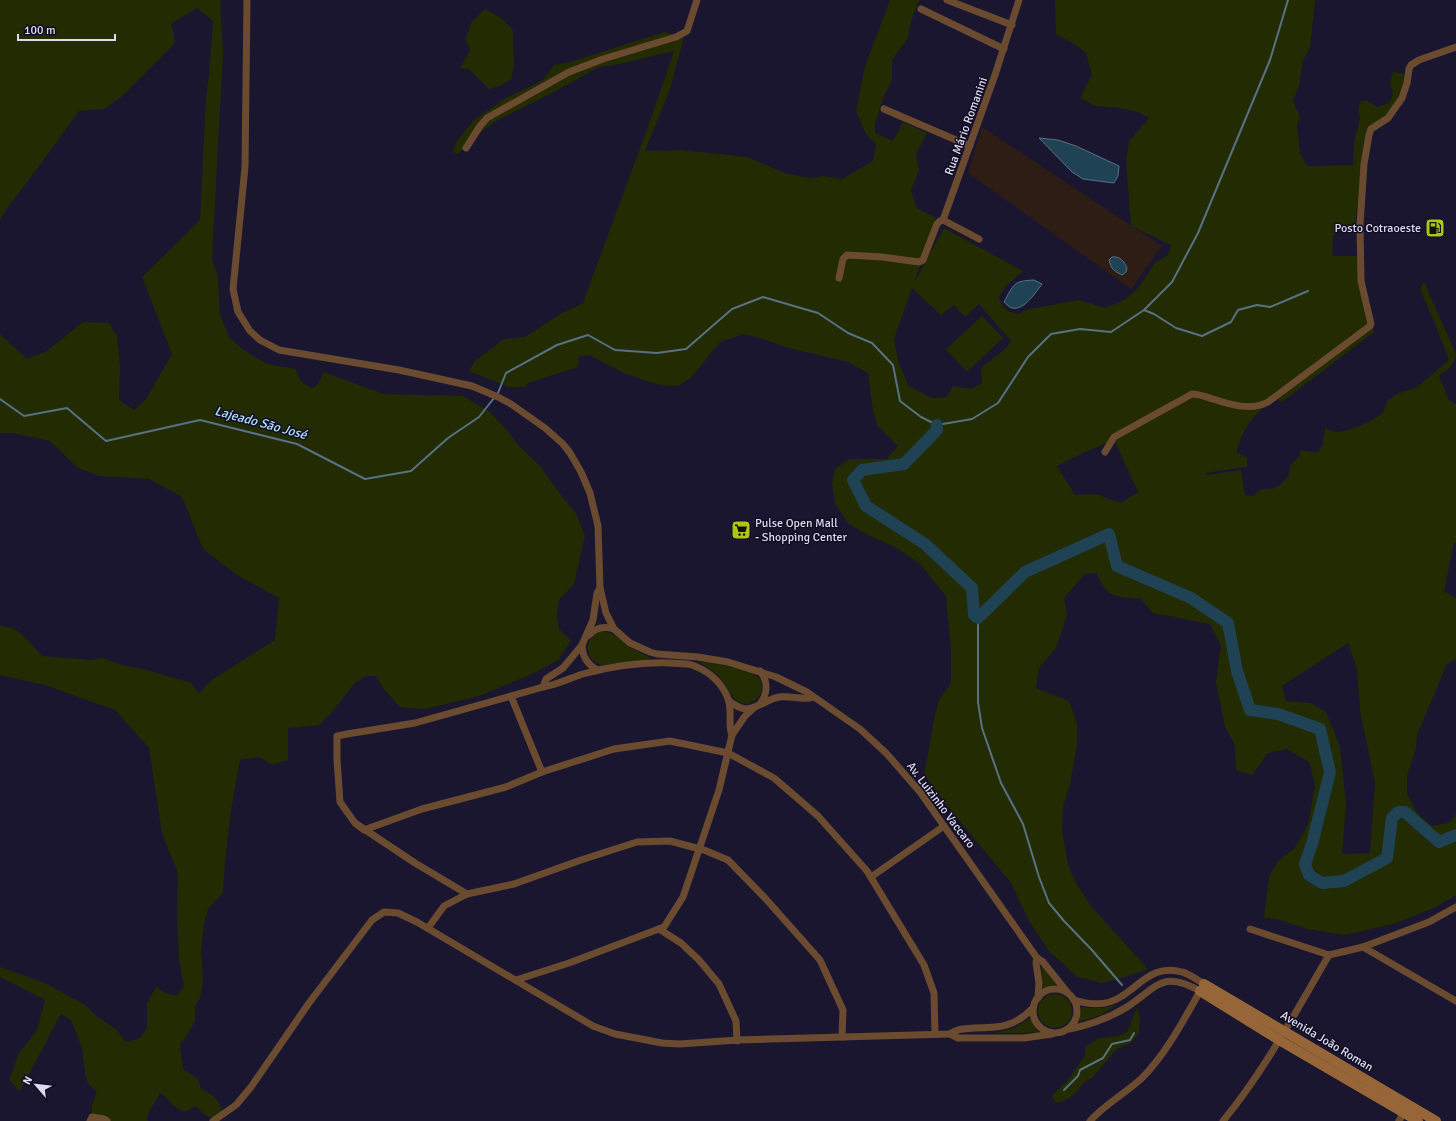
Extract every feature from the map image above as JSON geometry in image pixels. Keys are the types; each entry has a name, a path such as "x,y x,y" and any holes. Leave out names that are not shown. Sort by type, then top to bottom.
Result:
{"street":[{"path":"247,0 245,168 233,289 241,319 255,336 266,344 279,350 399,370 472,386 498,397 530,416 554,435 566,448 581,472 590,493 596,515 599,537 600,588 606,613 614,629"},
{"path":"466,148 487,118 569,72 602,59 658,43 683,34 687,31 697,0"},
{"path":"947,0 1012,24"},
{"name":"Rua Mário Romanini","path":"839,278 843,259 847,255 882,257 919,262 923,260 937,224 940,220 943,220 1004,49 1019,0"},
{"path":"922,9 1004,49"},
{"path":"1105,452 1114,437 1192,394 1221,402 1251,407 1268,402 1370,326 1371,324 1361,281 1360,225 1364,164 1369,135 1371,129 1388,118 1402,98 1411,65 1419,60 1456,47"},
{"path":"884,109 970,146"},
{"path":"943,220 979,239"},
{"path":"543,686 546,680 563,668 587,637 593,620 597,593 600,588"},
{"path":"587,637 593,631 601,628 607,627 614,629"},
{"name":"Av. Luizinho Vaccaro","path":"614,629 630,643 650,652 657,654 713,659 760,671 807,692 855,726 887,754 920,792 1037,958 1043,962 1067,992"},
{"path":"582,645 585,659 597,670"},
{"path":"467,894 414,863 364,830 355,822 340,802 337,736 414,723 543,686 551,686 581,674 618,666 646,663 685,664 700,669 713,677 729,700 731,714 730,732 732,735"},
{"path":"516,980 569,963 664,927 683,897 719,790 732,735 745,716 757,706 765,696 765,679 760,671"},
{"path":"511,696 542,772"},
{"path":"729,700 740,708 747,709 780,697 794,696 808,699 813,697"},
{"path":"364,830 422,809 506,787 542,772 614,749 670,741 728,753 774,778 791,792 818,816 867,871 924,965 934,993 934,1034"},
{"path":"871,877 944,826"},
{"path":"428,928 444,906 467,894 514,884 637,842 670,840 700,848 728,860 765,898 820,960 843,1010 842,1038"},
{"path":"1250,929 1329,955 1363,947 1429,922 1456,907"},
{"path":"213,1121 236,1105 251,1088 310,1002 372,920 384,912 398,912 428,928 593,1026 615,1034 662,1043 680,1044 737,1040 934,1034 950,1034 958,1038 1024,1038 1064,1032 1073,1025 1077,1015 1077,1010 1074,1000 1067,992 1056,989 1046,991 1038,998 1033,1008 1022,1018 1005,1026 958,1029 950,1034"},
{"path":"659,929 681,943 699,960 719,984 736,1021 737,1040"},
{"path":"1363,947 1456,1001"},
{"path":"1223,1121 1239,1102 1282,1035 1329,955"},
{"path":"1037,958 1036,963 1039,984 1038,998"},
{"path":"1074,1000 1092,1004 1110,1002 1122,997 1149,976 1171,970 1188,974 1202,987"},
{"path":"1170,981 1171,970"},
{"path":"1069,1029 1087,1025 1108,1017 1127,1007 1154,986 1170,981 1182,982 1202,987"},
{"path":"1090,1121 1142,1078 1155,1063 1184,1020 1202,987"},
{"name":"Avenida João Roman","path":"1202,987 1282,1035 1403,1113 1418,1121"},
{"path":"1033,1008 1036,1023 1044,1031 1054,1034"},
{"name":"Avenida João Roman","path":"1403,1113 1436,1121"},
{"path":"90,1121 92,1117 107,1121"}],"shaded area":[{"path":"982,127 1162,246 1131,289 968,173"}],"green space":[{"path":"0,0 220,0 223,53 212,259 218,277 220,315 229,337 245,351 267,364 296,369 302,382 314,388 321,379 323,372 384,394 463,396 490,412 507,430 518,445 540,466 577,515 585,536 574,584 559,600 557,615 559,629 571,641 558,660 532,674 479,696 425,709 400,707 383,688 376,676 366,676 354,684 333,711 319,725 288,728 288,760 272,765 259,757 240,760 231,810 223,893 208,909 204,923 201,952 203,979 201,996 195,1007 195,1021 180,1045 183,1069 198,1079 201,1089 217,1100 225,1118 221,1119 212,1118 196,1106 185,1112 174,1106 160,1093 147,1116 148,1121 92,1121 92,1104 97,1092 88,1083 85,1073 82,1048 71,1020 61,1014 20,1091 9,1080 19,1053 37,1030 45,1000 0,977 0,967 45,983 85,1005 98,1017 117,1030 126,1042 139,1039 147,1028 147,1003 156,987 166,993 176,996 184,986 179,961 177,910 178,873 162,834 149,748 115,710 45,685 0,675 0,626 19,632 42,656 91,660 102,658 125,666 144,669 191,683 199,693 213,679 275,640 279,598 237,575 203,549 182,497 149,479 99,476 78,468 50,441 12,433 0,433 0,334 27,359 47,351 83,322 109,323 117,336 120,367 119,400 134,410 146,399 172,354 142,277 200,220 206,97 213,21 197,8 171,24 174,34 174,44 121,97 104,109 79,111 0,220"},
{"path":"890,0 919,0 911,22 908,38 892,60 892,80 884,96 875,123 875,133 893,141 903,122 927,133 916,155 919,170 911,190 917,208 936,218 914,283 944,228 1023,271 1005,287 999,297 1002,304 1008,311 1020,314 1025,310 1079,300 1105,308 1126,299 1138,288 1155,263 1168,255 1171,245 1131,226 1126,161 1129,141 1149,118 1138,112 1119,108 1096,106 1080,98 1092,75 1086,53 1073,43 1056,35 1055,0 1315,0 1310,48 1303,60 1299,86 1293,101 1300,117 1297,125 1300,153 1307,166 1353,165 1354,142 1360,118 1358,110 1361,101 1367,101 1377,107 1389,103 1393,95 1390,81 1393,72 1405,74 1402,91 1394,108 1387,117 1369,130 1361,165 1355,229 1342,230 1333,235 1332,256 1357,256 1374,332 1282,402 1278,400 1278,398 1258,412 1246,428 1237,452 1247,458 1247,467 1206,473 1207,475 1241,470 1245,495 1253,496 1261,489 1272,489 1280,485 1289,475 1290,466 1299,456 1301,450 1317,453 1323,444 1325,428 1334,432 1342,432 1361,426 1382,413 1387,402 1391,398 1397,394 1417,387 1449,360 1420,289 1424,281 1456,353 1453,364 1439,376 1449,400 1456,404 1456,543 1454,543 1444,591 1456,598 1456,659 1447,664 1417,735 1416,749 1407,776 1407,793 1417,813 1432,826 1449,823 1456,814 1456,895 1436,907 1393,924 1345,935 1307,929 1277,919 1264,918 1269,877 1278,861 1294,849 1308,825 1315,785 1309,762 1287,749 1268,753 1252,775 1236,770 1235,745 1225,727 1216,682 1221,646 1210,624 1153,613 1141,599 1113,595 1108,592 1104,588 1097,573 1085,574 1064,598 1067,615 1056,648 1039,668 1036,688 1069,701 1077,723 1077,746 1070,784 1063,807 1062,829 1068,865 1076,883 1090,905 1148,969 1101,983 1076,976 1048,950 1028,919 1011,883 945,803 924,774 939,700 951,683 951,651 946,596 920,564 897,548 868,535 849,524 835,504 832,483 835,469 849,459 887,459 898,446 877,425 872,404 868,373 848,362 785,347 767,340 744,334 720,342 691,378 678,386 661,385 643,380 624,373 589,355 579,356 578,367 528,383 525,387 509,387 469,371 475,361 504,339 525,337 562,313 583,303 641,146 674,51 615,65 599,67 554,92 498,120 485,129 458,154 453,152 456,142 474,120 506,98 543,80 554,65 567,63 664,32 677,35 686,30 670,89 645,151 681,150 747,157 785,173 810,178 824,176 842,179 873,161 876,144 866,134 856,111 865,66","holes":["912,288 941,315 954,305 965,317 979,304 1011,341 1005,349 981,368 982,383 971,389 953,386 947,397 932,398 909,386 899,364 894,339","1114,440 1138,492 1121,503 1096,494 1075,495 1057,466","1348,643 1357,669 1360,711 1375,783 1370,853 1342,854 1346,804 1340,747 1326,712 1311,703 1286,701 1282,686"]},
{"path":"485,9 500,17 513,30 514,66 511,79 500,86 489,89 470,70 460,68 470,50 465,38 471,23"},
{"path":"982,316 1003,338 967,372 946,349"},
{"path":"602,631 613,634 628,646 652,659 602,665 596,662 591,658 588,648 591,638"},
{"path":"697,661 728,666 752,673 757,676 762,686 760,696 756,700 747,704 741,703 732,696 724,683 711,669"},
{"path":"1041,965 1056,985 1043,988"},
{"path":"1052,994 1058,994 1062,995 1069,1001 1072,1011 1071,1018 1065,1025 1058,1028 1052,1028 1048,1027 1041,1021 1038,1014 1038,1008 1039,1004 1045,997"},
{"path":"1117,1005 1101,1015 1079,1022 1081,1007 1099,1008"},
{"path":"1137,1008 1140,1018 1139,1031 1131,1043 1117,1049 1092,1078 1083,1083 1077,1092 1068,1099 1058,1103 1054,1101 1052,1096 1068,1080 1085,1056 1085,1047 1099,1038 1118,1036 1127,1032"},
{"path":"1030,1018 1038,1032 994,1033 1014,1028"}],"water":[{"path":"1039,138 1058,140 1076,146 1119,166 1118,176 1114,183 1083,179 1072,172"},
{"path":"1112,257 1119,258 1126,265 1126,272 1122,275 1112,268 1109,260"},
{"path":"1034,280 1042,284 1033,296 1021,307 1012,308 1004,302 1012,287 1022,281"}],"waterway":[{"name":"Lajeado São José","path":"0,399 24,416 67,408 106,441 200,420 297,444 365,479 411,471 448,438 479,417 498,393 506,373 557,345 588,335 615,350 657,353 686,349 732,309 763,297 818,313 848,333 872,343 893,365 900,401 921,417 937,425 972,419 998,403 1028,357 1051,334 1080,329 1111,332 1144,310 1172,282 1198,233 1270,60 1288,0"},
{"path":"1144,310 1154,314 1176,328 1202,336 1231,322 1238,310 1257,305 1270,307 1308,291"},
{"name":"Lajeado São José","path":"937,425 937,430 904,464 862,470 853,480 866,506 925,544 972,588 974,615 978,618 1025,572 1109,534 1117,566 1191,598 1228,623 1237,671 1250,710 1278,714 1320,729 1330,772 1312,844 1305,864 1309,875 1322,883 1344,881 1387,858 1392,818 1398,812 1405,812 1439,842 1456,835"},
{"path":"978,618 978,702 982,728 1001,783 1023,824 1039,877 1049,903 1122,985"},
{"path":"1064,1090 1078,1076 1080,1070 1103,1058 1112,1044 1130,1040 1134,1033"}],"place":[{"name":"Posto Cotraoeste","path":"1435,228"},
{"name":"Pulse Open Mall - Shopping Center","path":"741,530"}]}
